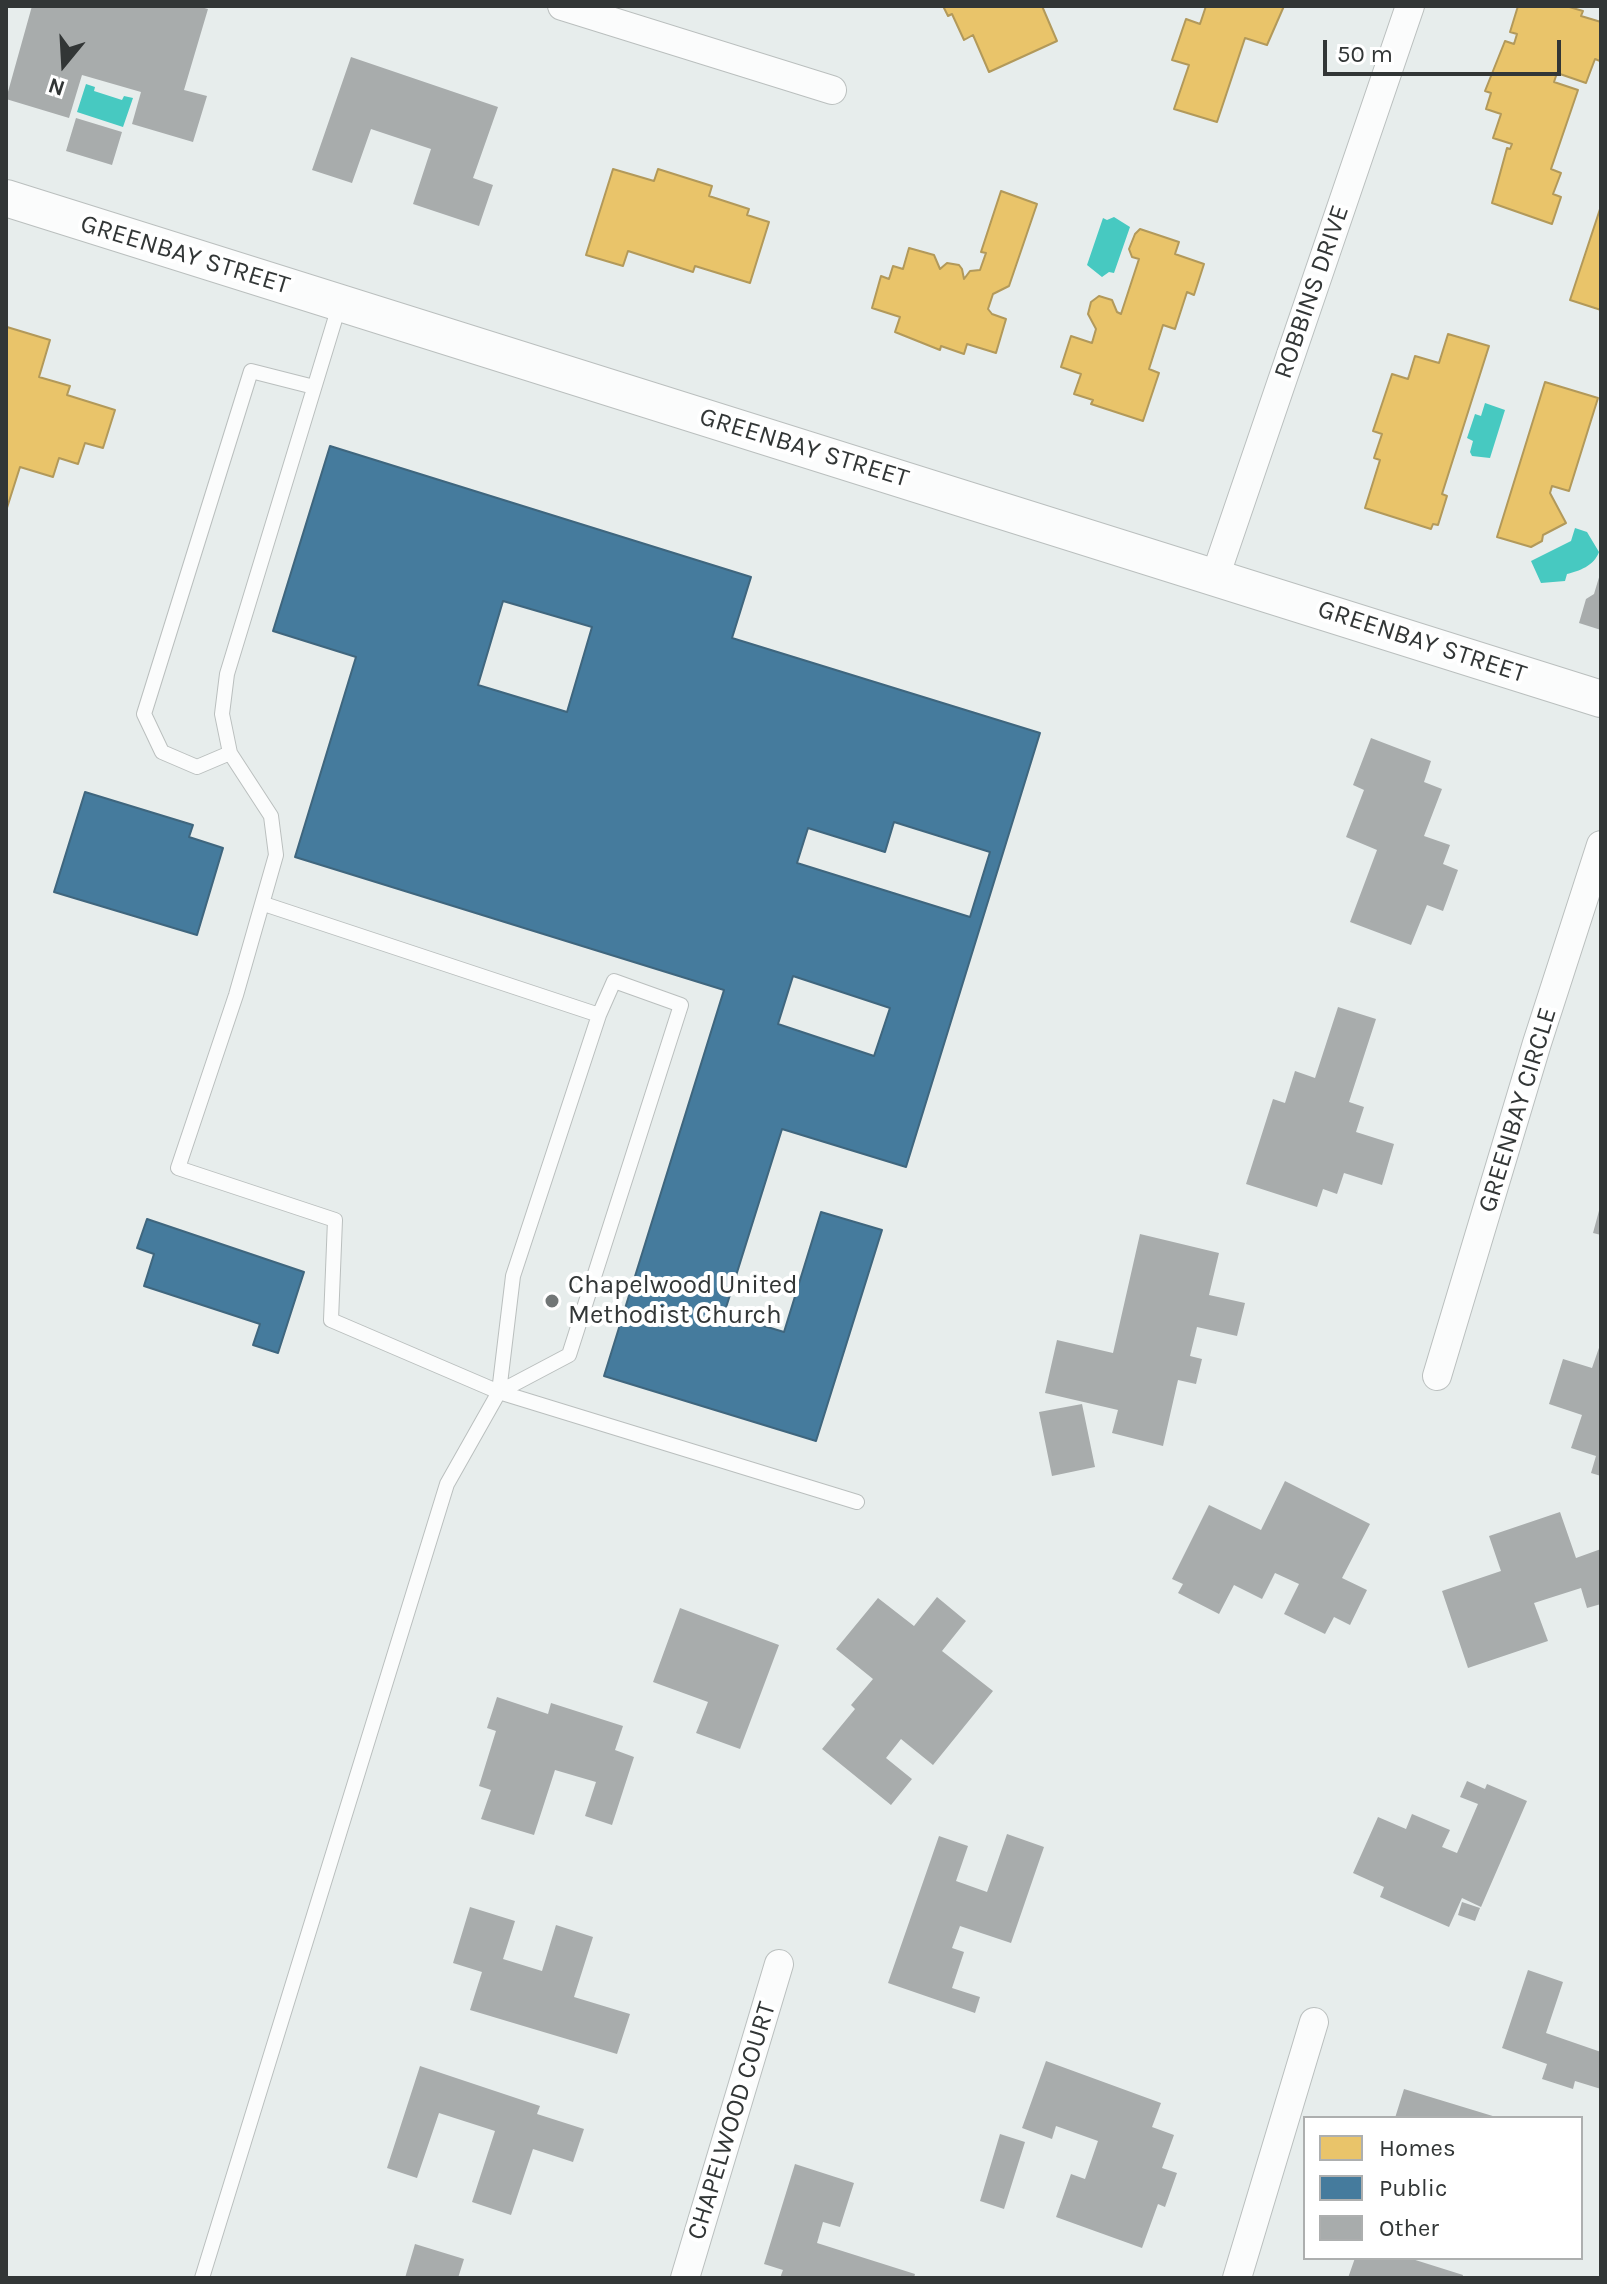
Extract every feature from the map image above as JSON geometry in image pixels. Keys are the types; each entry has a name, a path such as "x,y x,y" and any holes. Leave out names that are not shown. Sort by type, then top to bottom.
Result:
{"street":[{"path":"562,6 832,90"},
{"name":"ROBBINS DRIVE","path":"1215,577 1410,6"},
{"name":"GREENBAY STREET","path":"6,198 1601,699"},
{"name":"GREENBAY CIRCLE","path":"1437,1376 1537,1043 1601,845"},
{"name":"CHAPELWOOD COURT","path":"685,2278 779,1964"},
{"path":"1237,2278 1314,2022"}],"lane":[{"path":"340,303 227,674 222,714 230,753 271,816 276,855 264,904 178,1168 335,1220 331,1320 499,1392 857,1502"},
{"path":"230,753 197,767 162,752 144,714 251,371 314,387"},
{"path":"264,904 599,1015"},
{"path":"202,2278 447,1484 499,1392 513,1276 599,1015 614,981 681,1005 569,1355 499,1392"}],"water":[{"path":"86,84 95,87 94,91 122,100 124,96 133,98 123,127 77,112"},
{"path":"1114,217 1130,227 1114,273 1109,272 1102,277 1087,265 1103,218"},
{"path":"1485,403 1505,410 1490,458 1472,456 1473,441 1467,438 1475,414 1481,416"},
{"path":"1575,528 1587,532 1599,552 1597,557 1586,567 1567,574 1565,581 1541,583 1531,561 1571,541"}],"building: Homes":[{"path":"943,6 1042,6 1057,41 989,72 973,35 964,40 952,14 948,16"},
{"path":"1206,6 1284,6 1267,45 1245,38 1217,122 1174,109 1189,65 1172,60 1186,19 1200,24"},
{"path":"1518,6 1566,6 1583,11 1581,16 1601,22 1601,57 1600,61 1595,59 1586,83 1557,73 1554,82 1578,90 1551,169 1561,173 1553,194 1561,197 1552,224 1492,203 1507,148 1510,149 1512,144 1493,138 1501,114 1486,109 1491,93 1485,91 1505,41 1514,44 1517,34 1510,32"},
{"path":"613,169 654,181 658,169 712,186 709,196 749,209 747,215 769,222 750,283 695,266 693,272 628,251 623,266 586,255"},
{"path":"1001,191 1037,204 1009,286 993,294 988,309 992,314 1006,319 996,353 967,344 964,354 941,346 940,350 895,332 900,317 872,308 881,276 889,279 893,266 903,269 909,248 934,255 940,269 947,263 959,265 964,279 970,271 980,270 986,253 981,252"},
{"path":"1601,206 1601,310 1570,300"},
{"path":"1140,229 1179,242 1175,254 1204,264 1194,295 1187,292 1175,329 1163,325 1149,369 1159,373 1143,421 1091,404 1093,400 1074,394 1081,374 1061,367 1071,336 1092,343 1096,329 1088,314 1091,302 1099,296 1112,300 1121,314 1139,259 1132,257 1129,249"},
{"path":"7,327 50,340 39,377 70,386 67,395 115,410 103,448 85,443 78,464 59,458 53,477 20,467 6,511"},
{"path":"1448,334 1489,346 1442,494 1447,496 1438,525 1433,524 1431,529 1365,508 1380,460 1374,458 1382,434 1373,431 1392,374 1408,379 1415,356 1439,363"},
{"path":"1545,382 1598,398 1569,491 1552,486 1550,493 1566,523 1543,535 1542,541 1531,547 1497,537"}],"building: Public":[{"name":"Chapelwood United Methodist Church","path":"330,446 751,577 732,638 1040,733 906,1167 782,1129 724,1314 784,1332 821,1212 882,1230 816,1441 604,1376 724,990 295,857 356,657 273,631","holes":["503,601 592,627 567,712 478,685","894,822 990,852 970,917 797,863 808,828 885,852","793,976 890,1008 874,1056 778,1024"]},
{"path":"85,792 193,825 189,837 223,848 197,935 54,892"},
{"path":"147,1219 304,1272 278,1353 253,1345 260,1324 144,1286 154,1254 137,1248"}],"building: Other":[{"path":"32,6 197,6 208,9 184,90 207,96 193,142 132,124 141,92 82,75 69,118 6,99"},
{"path":"351,57 498,107 473,178 493,185 479,226 413,204 431,149 371,129 352,183 312,170"},
{"path":"76,118 122,132 112,165 66,151"},
{"path":"1600,574 1601,630 1579,623 1586,599 1594,594"},
{"path":"1371,738 1431,761 1424,782 1442,789 1424,836 1450,845 1443,864 1458,870 1443,911 1427,905 1411,945 1350,922 1377,850 1346,837 1364,790 1353,785"},
{"path":"1338,1007 1376,1019 1349,1102 1364,1107 1356,1132 1394,1144 1382,1185 1344,1173 1337,1194 1323,1189 1317,1207 1246,1184 1273,1099 1285,1103 1295,1071 1315,1078"},
{"path":"1601,1207 1601,1235 1593,1233"},
{"path":"1140,1234 1219,1253 1209,1295 1245,1303 1237,1336 1197,1327 1190,1356 1202,1359 1196,1384 1178,1380 1163,1446 1112,1433 1118,1410 1045,1393 1057,1340 1113,1353"},
{"path":"1601,1342 1601,1476 1591,1473 1596,1456 1571,1448 1582,1415 1549,1404 1563,1359 1592,1368"},
{"path":"1082,1404 1095,1467 1052,1476 1039,1412"},
{"path":"1285,1481 1370,1524 1342,1578 1367,1590 1350,1625 1334,1617 1325,1634 1284,1614 1299,1584 1275,1573 1262,1599 1234,1585 1219,1614 1178,1593 1183,1584 1172,1579 1209,1505 1261,1530"},
{"path":"1560,1512 1576,1558 1601,1549 1601,1604 1587,1608 1581,1588 1534,1603 1548,1641 1468,1668 1442,1591 1501,1571 1489,1536"},
{"path":"937,1597 966,1621 942,1651 993,1691 933,1765 901,1739 886,1758 912,1779 891,1805 822,1749 855,1709 851,1705 873,1679 836,1649 878,1598 914,1626"},
{"path":"680,1608 779,1645 740,1749 696,1733 708,1702 653,1682"},
{"path":"497,1697 548,1714 551,1703 623,1726 615,1750 634,1757 612,1825 585,1816 596,1782 555,1770 534,1835 481,1819 491,1790 479,1786 496,1731 487,1728"},
{"path":"1467,1781 1485,1789 1487,1784 1527,1801 1481,1907 1462,1898 1449,1927 1380,1897 1384,1887 1353,1873 1378,1817 1406,1829 1412,1814 1450,1830 1442,1847 1457,1853 1478,1804 1460,1797"},
{"path":"1007,1834 1044,1847 1011,1943 960,1926 952,1948 964,1952 952,1988 980,1997 975,2013 888,1983 939,1836 968,1846 956,1881 987,1892"},
{"path":"1462,1902 1480,1908 1475,1921 1458,1915"},
{"path":"470,1907 515,1921 503,1959 542,1971 556,1925 593,1937 574,1997 630,2014 617,2054 470,2010 482,1972 453,1963"},
{"path":"1528,1970 1563,1982 1546,2033 1601,2052 1601,2089 1575,2081 1573,2089 1542,2079 1547,2064 1502,2048"},
{"path":"1046,2061 1161,2103 1152,2127 1174,2135 1162,2168 1177,2173 1165,2207 1158,2204 1142,2248 1056,2217 1071,2174 1085,2179 1098,2141 1056,2126 1052,2139 1022,2128"},
{"path":"420,2066 540,2106 537,2114 584,2129 573,2162 533,2149 511,2215 472,2202 495,2131 439,2113 417,2178 387,2168"},
{"path":"1404,2089 1493,2116 1396,2116"},
{"path":"1000,2134 1025,2142 1004,2209 980,2201"},
{"path":"795,2164 854,2183 840,2227 823,2222 817,2243 915,2274 914,2278 780,2278 783,2270 764,2264"},
{"path":"415,2244 464,2259 458,2278 405,2278"},
{"path":"1354,2260 1415,2260 1463,2275 1462,2278 1348,2278"}],"place":[{"name":"Chapelwood United Methodist Church","path":"552,1301"}]}
